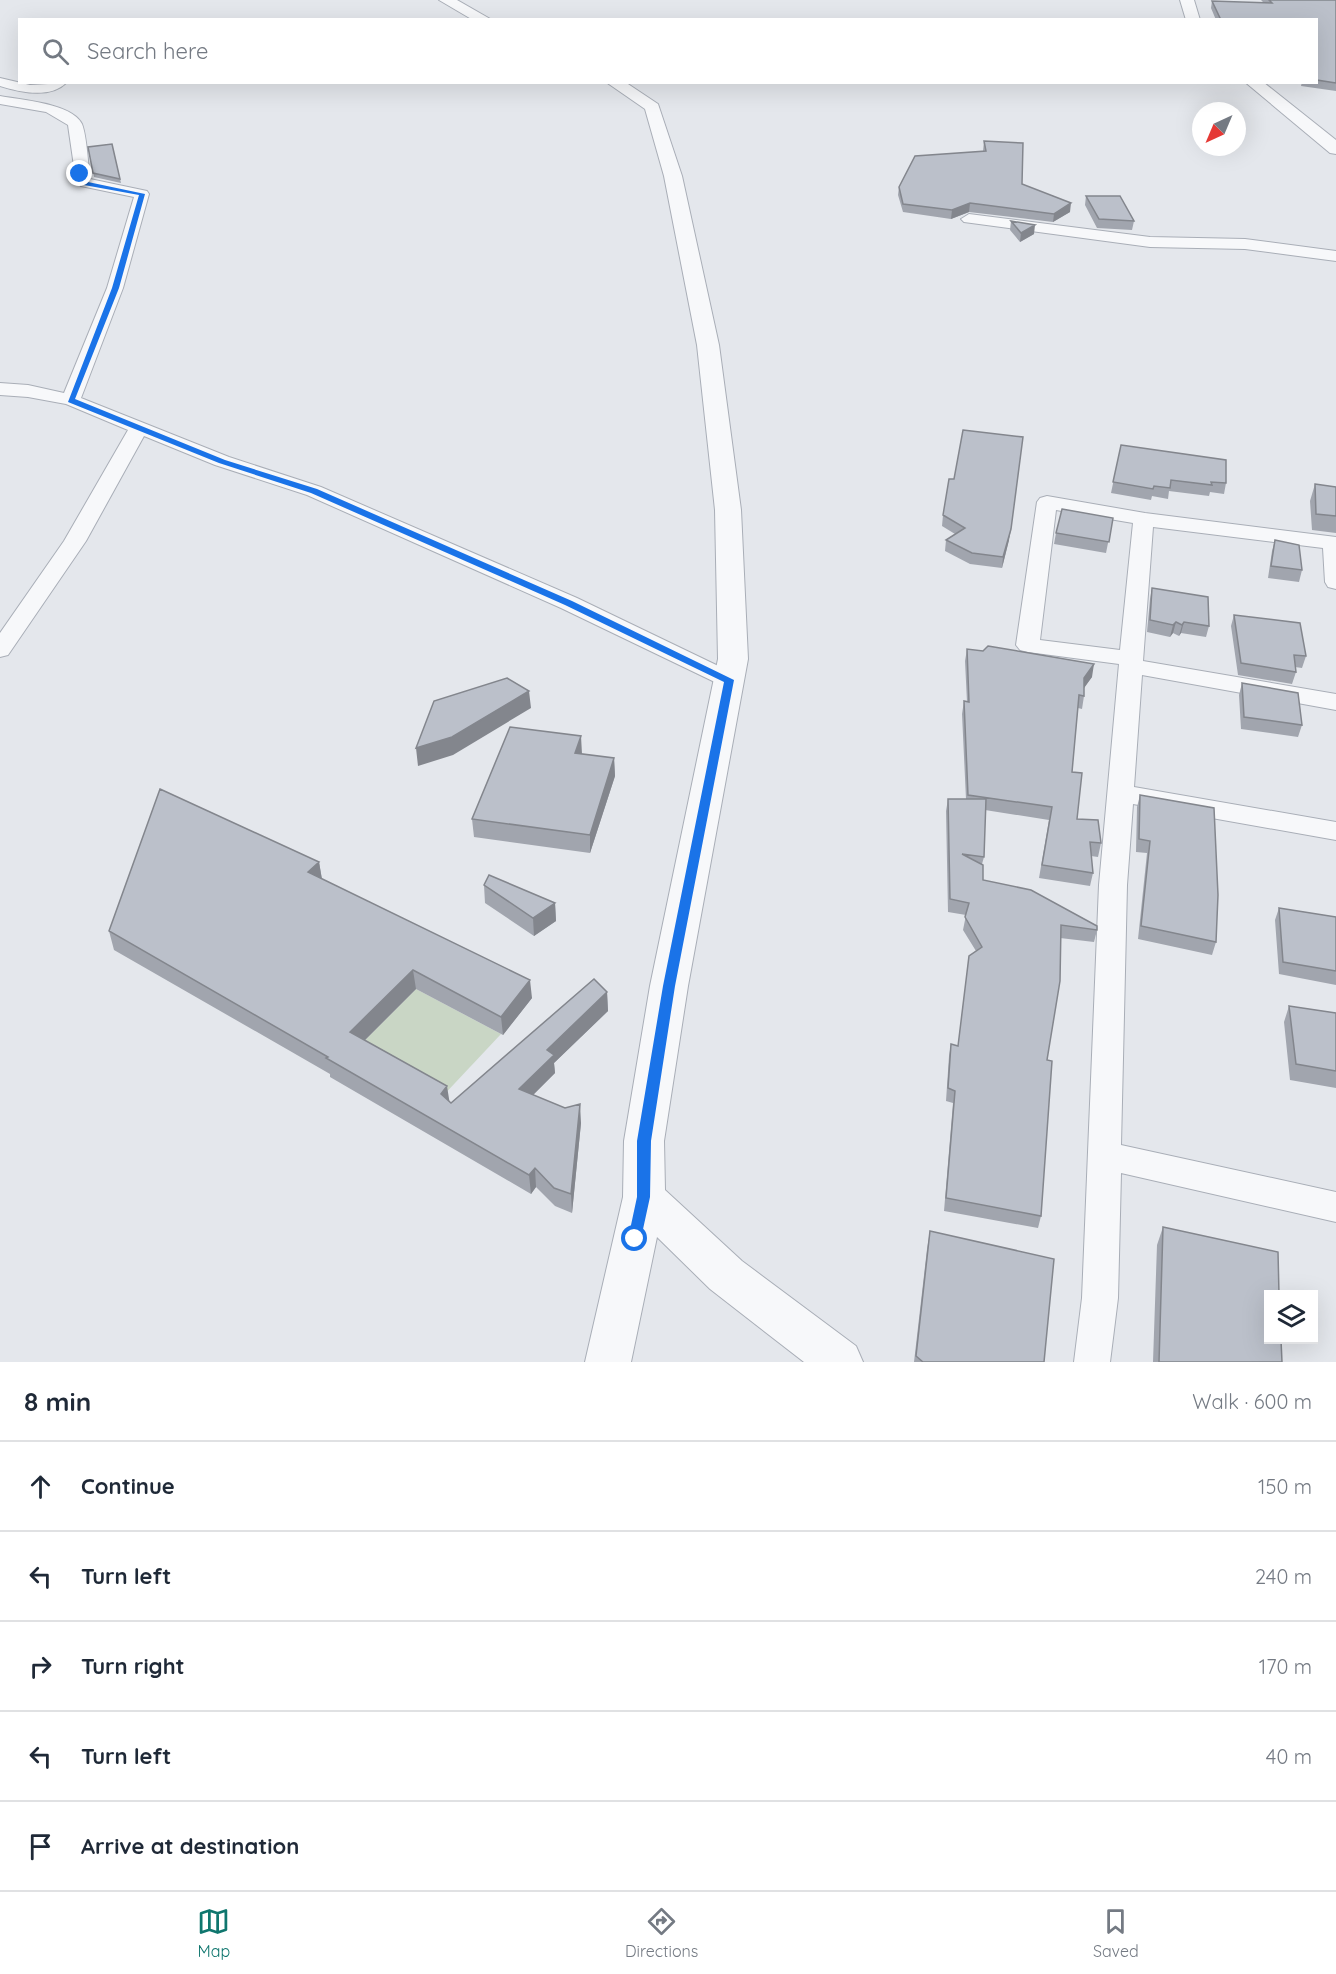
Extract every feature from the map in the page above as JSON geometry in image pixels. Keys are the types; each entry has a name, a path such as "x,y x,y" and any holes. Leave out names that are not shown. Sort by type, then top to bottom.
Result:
{"street":[{"path":"446,0 481,18"},
{"path":"1187,0 1192,18"},
{"path":"0,82 16,87 36,88 54,87 60,84"},
{"path":"608,1362 644,1197 644,1141 669,986 733,659 728,510 708,345 673,176 652,107 617,84"},
{"path":"1255,84 1336,149"},
{"path":"0,100 54,111 70,117 75,124 83,180 86,183 142,194 116,288 71,400"},
{"path":"969,219 1150,242 1245,244 1336,256"},
{"path":"0,389 28,391 71,400 222,461 314,491 568,603 729,680"},
{"path":"0,650 75,541 139,428"},
{"path":"1336,582 1333,543 1145,519 1047,502 1028,645 1336,702"},
{"path":"1092,1362 1100,1298 1113,885 1140,544 1145,519"},
{"path":"1120,793 1336,831"},
{"path":"1104,1155 1336,1207"},
{"path":"644,1197 726,1275 840,1362"}],"green space":[{"path":"416,989 501,1034 440,1099 354,1051"}],"building":[{"path":"1269,0 1336,0 1336,83 1318,80 1318,18 1220,18 1212,1 1272,3"},
{"path":"984,141 1023,143 1022,184 1071,203 1054,214 970,203 952,210 903,204 899,187 915,156 986,151"},
{"path":"112,144 120,179 93,173 88,147"},
{"path":"1086,196 1120,196 1134,221 1099,219"},
{"path":"1011,221 1035,225 1021,233"},
{"path":"963,430 1023,437 1011,529 1003,557 972,553 946,540 965,528 943,515 949,479 954,479"},
{"path":"1121,445 1226,460 1226,483 1211,482 1212,485 1171,480 1170,488 1154,486 1153,489 1113,482"},
{"path":"1315,484 1336,487 1336,516 1316,514"},
{"path":"1062,509 1113,518 1109,542 1056,533"},
{"path":"1275,540 1299,545 1302,570 1271,566"},
{"path":"1152,588 1208,597 1209,626 1184,622 1182,625 1176,622 1173,625 1150,620"},
{"path":"1234,615 1300,623 1306,656 1294,655 1296,672 1241,663"},
{"path":"988,646 1094,664 1084,678 1084,696 1079,695 1072,772 1082,773 1077,819 1098,820 1101,843 1090,842 1093,873 1042,865 1052,807 968,795 964,701 969,702 967,649 983,651"},
{"path":"507,678 529,691 452,737 416,748 434,701"},
{"path":"1242,683 1298,693 1302,725 1244,717"},
{"path":"510,727 581,736 575,753 614,758 590,835 472,819"},
{"path":"160,789 319,862 308,872 530,980 501,1017 413,970 350,1032 447,1086 441,1094 451,1103 594,979 607,992 547,1050 554,1055 519,1089 565,1108 580,1104 571,1194 554,1188 535,1168 529,1175 109,931"},
{"path":"1140,795 1214,808 1218,895 1216,942 1141,926 1150,841 1139,839"},
{"path":"948,799 986,799 984,857 962,854 983,865 983,880 1031,890 1097,926 1097,930 1061,925 1060,981 1047,1060 1052,1061 1041,1216 946,1198 955,1091 948,1088 951,1044 958,1046 969,956 982,947 965,917 969,903 950,899"},
{"path":"489,875 555,903 533,918 484,885"},
{"path":"1279,908 1336,917 1336,971 1283,962"},
{"path":"1289,1006 1336,1013 1336,1071 1296,1064"},
{"path":"1163,1227 1278,1252 1279,1290 1264,1290 1264,1344 1281,1344 1282,1362 1159,1362"},
{"path":"930,1231 1054,1259 1044,1362 923,1362 916,1356"}],"route":[{"path":"80,174 86,183 142,194 116,288 71,400 222,461 314,491 568,603 729,680 669,986 644,1141 644,1197 635,1239"}]}
